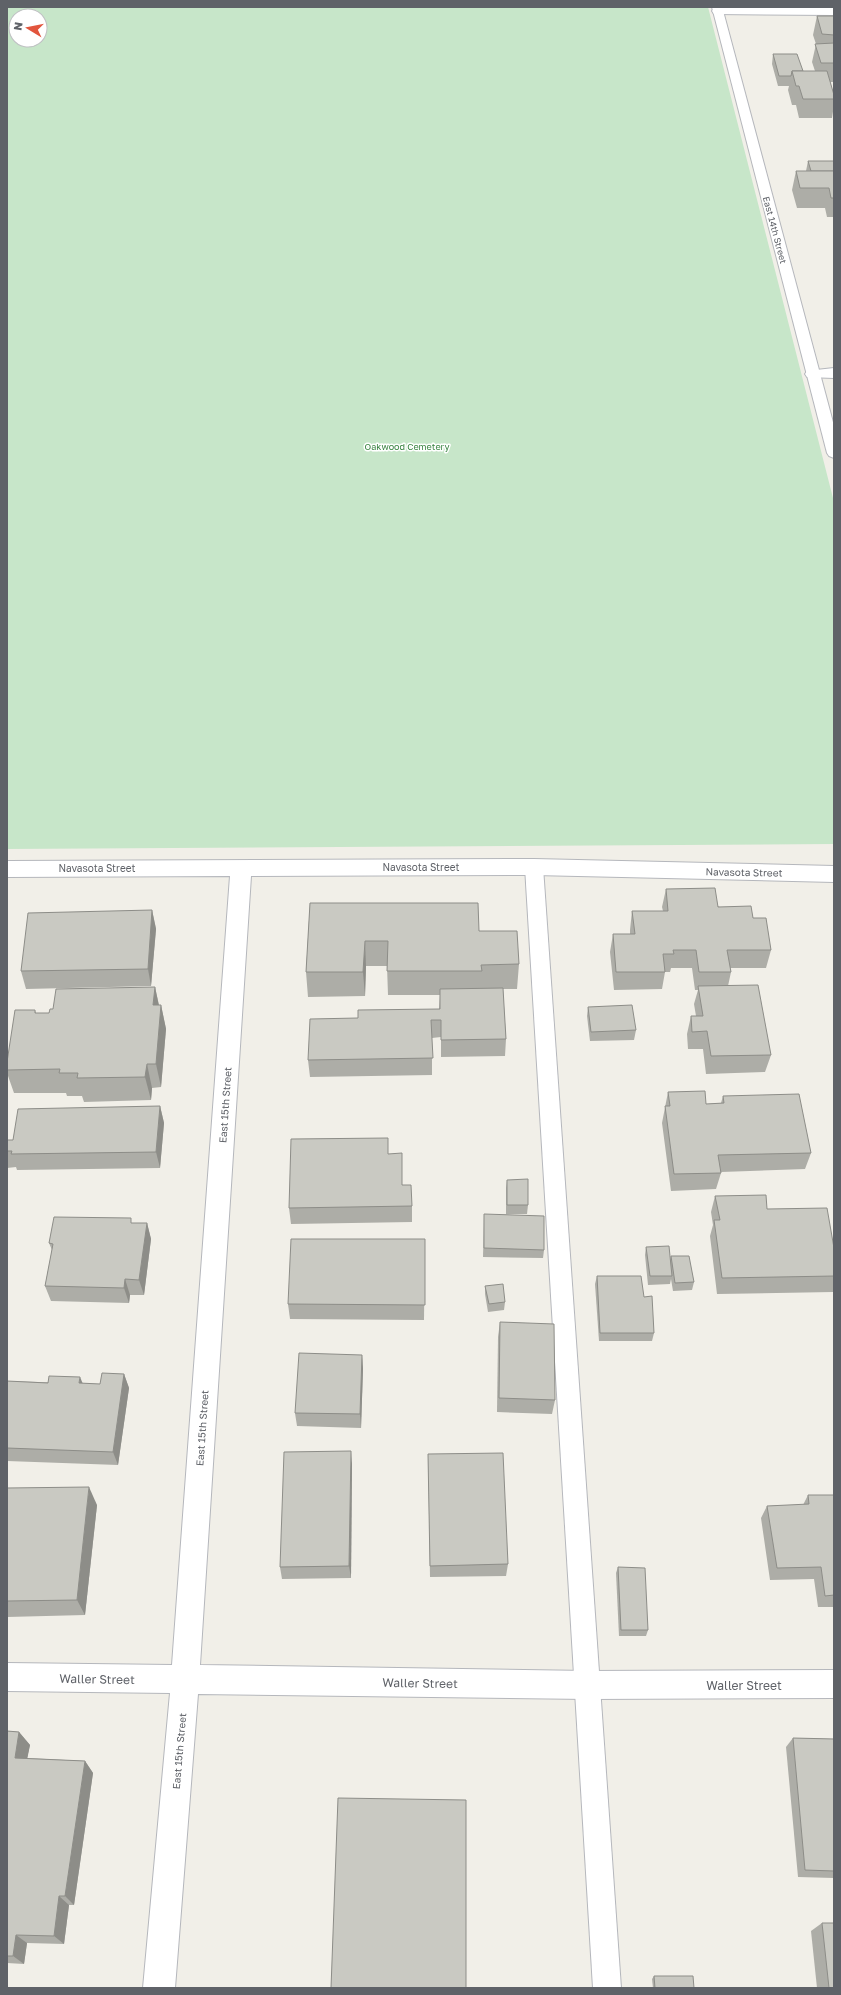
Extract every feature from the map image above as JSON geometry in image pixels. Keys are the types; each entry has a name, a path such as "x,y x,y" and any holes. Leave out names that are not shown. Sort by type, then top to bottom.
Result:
{"street":[{"path":"718,9 834,11"},
{"path":"813,374 834,373"},
{"name":"Navasota Street","path":"7,869 534,867 834,874"},
{"name":"East 15th Street","path":"159,1988 185,1680 241,868"},
{"name":"Waller Street","path":"7,1677 588,1685 834,1684"}],"lane":[{"name":"East 14th Street","path":"718,9 834,453"},
{"path":"534,867 607,1988"}],"green space":[{"name":"Oakwood Cemetery","path":"7,7 708,7 834,502 834,844 7,849"}],"building":[{"path":"817,16 834,16 834,35 822,34"},
{"path":"834,43 834,63 821,63 815,44"},
{"path":"773,54 797,54 803,71 792,71 791,76 779,76"},
{"path":"792,71 827,71 834,99 803,99 799,86 796,86"},
{"path":"808,161 834,161 834,171 811,171"},
{"path":"796,171 834,171 834,198 831,198 829,188 800,188"},
{"path":"715,888 718,907 751,906 753,918 766,918 771,950 727,950 731,972 699,972 696,950 673,950 674,954 663,954 665,972 616,972 613,934 635,934 632,911 668,911 666,889"},
{"path":"310,903 478,903 479,931 517,931 519,964 481,965 482,971 387,971 388,941 365,941 363,972 306,972"},
{"path":"152,910 148,969 21,971 28,913"},
{"path":"758,985 771,1055 711,1056 707,1031 692,1032 691,1016 703,1016 698,986"},
{"path":"155,987 153,1005 161,1005 156,1064 147,1064 145,1077 77,1078 78,1073 59,1073 60,1069 7,1070 15,1010 35,1010 35,1013 49,1013 50,1009 53,1009 56,989"},
{"path":"503,988 506,1039 441,1040 441,1020 431,1020 433,1058 308,1060 310,1019 358,1018 358,1010 440,1009 440,989"},
{"path":"632,1005 636,1030 591,1032 588,1007"},
{"path":"705,1091 706,1104 724,1103 723,1096 799,1094 811,1153 718,1155 721,1173 674,1174 665,1106 670,1106 668,1092"},
{"path":"160,1106 156,1152 11,1154 12,1151 7,1151 7,1140 13,1140 18,1109"},
{"path":"388,1138 388,1154 402,1153 402,1185 411,1185 412,1206 289,1208 291,1139"},
{"path":"528,1179 528,1205 507,1205 507,1180"},
{"path":"766,1195 767,1209 827,1208 834,1248 834,1276 722,1278 714,1220 720,1220 715,1196"},
{"path":"484,1214 544,1216 544,1250 484,1248"},
{"path":"54,1217 131,1218 131,1223 147,1223 139,1280 125,1279 124,1288 45,1286 53,1244 49,1243"},
{"path":"291,1239 425,1239 425,1305 288,1304"},
{"path":"669,1246 672,1276 650,1276 646,1247"},
{"path":"671,1256 689,1256 694,1282 675,1283"},
{"path":"597,1276 641,1276 644,1297 652,1296 654,1333 600,1333"},
{"path":"503,1284 505,1302 489,1304 485,1286"},
{"path":"500,1322 554,1324 555,1400 499,1398"},
{"path":"299,1353 362,1355 360,1414 295,1413"},
{"path":"102,1373 124,1374 113,1452 7,1448 7,1381 48,1383 49,1376 80,1377 79,1383 100,1384"},
{"path":"351,1451 349,1566 280,1567 284,1452"},
{"path":"503,1453 508,1564 430,1566 428,1454"},
{"path":"89,1487 77,1600 7,1601 7,1488"},
{"path":"808,1495 834,1495 834,1595 825,1596 821,1567 777,1568 767,1506 809,1504"},
{"path":"618,1567 645,1568 648,1630 621,1630"},
{"path":"7,1731 19,1732 15,1758 85,1761 65,1896 59,1896 54,1936 16,1935 13,1956 7,1956"},
{"path":"793,1738 834,1739 834,1871 805,1870"},
{"path":"338,1798 466,1800 466,1988 331,1988"},
{"path":"822,1923 834,1923 834,1988 829,1988"},
{"path":"654,1976 693,1976 694,1988 655,1988"}]}
